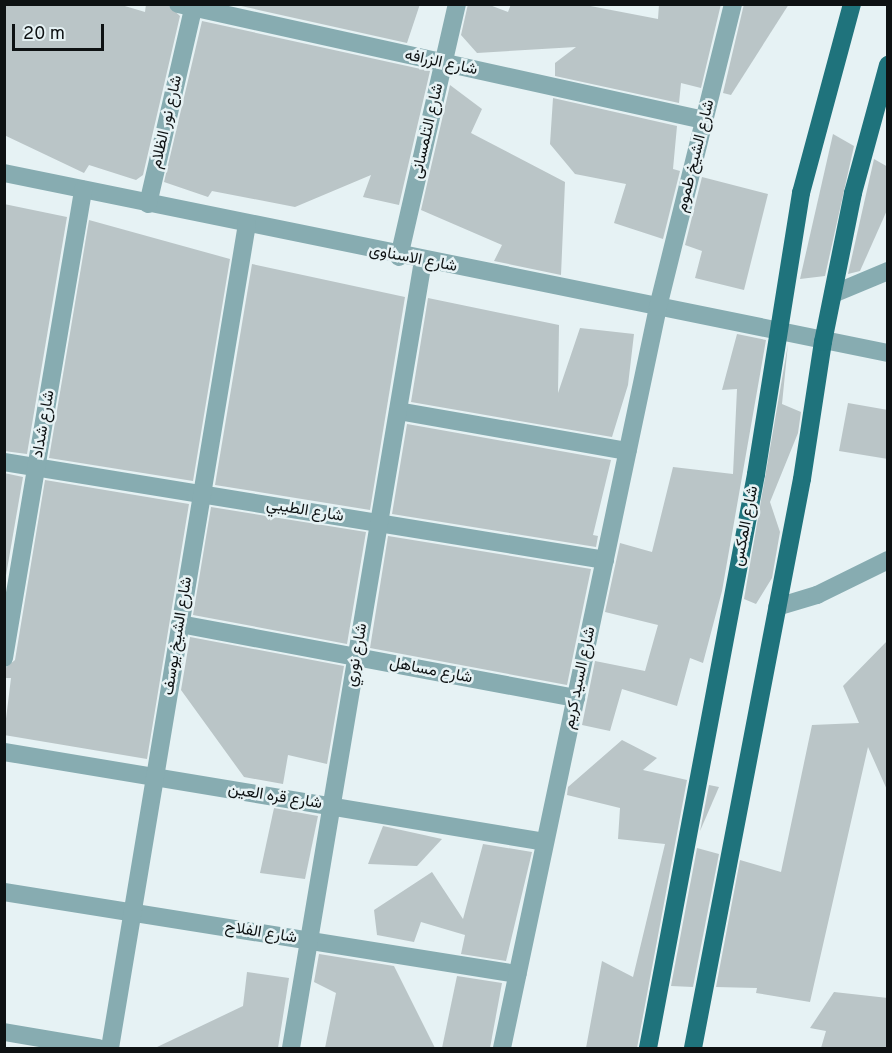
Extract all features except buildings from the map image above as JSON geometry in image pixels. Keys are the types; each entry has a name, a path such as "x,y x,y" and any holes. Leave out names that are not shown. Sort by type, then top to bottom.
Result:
{"main road":[{"name":"شارع المكس","path":"648,1048 758,464 801,193 852,4"},
{"path":"693,1048 777,608 823,342 833,294 879,121 888,65"}],"street":[{"name":"شارع التلمسانى","path":"399,256 457,4"},
{"name":"شارع الشيخ طموم","path":"658,307 733,4"},
{"name":"شارع الزرافه","path":"188,6 704,120"},
{"name":"شارع نور الظلام","path":"148,204 188,6"},
{"name":"شارع الاسناوى","path":"4,173 423,261 823,342 888,353"},
{"name":"شارع شداد","path":"4,658 83,190"},
{"name":"شارع الشيخ يوسف","path":"110,1048 247,224"},
{"name":"شارع نوري","path":"291,1048 423,261"},
{"path":"833,294 888,271"},
{"name":"شارع السيد كريم","path":"502,1048 658,307"},
{"path":"398,411 628,451"},
{"name":"شارع الطيبي","path":"4,462 605,560"},
{"path":"777,608 817,596 888,560"},
{"name":"شارع مساهل","path":"180,624 576,698"},
{"name":"شارع قره العين","path":"4,752 545,842"},
{"name":"شارع الفلاح","path":"4,892 517,974"},
{"path":"4,1032 99,1048"}]}
